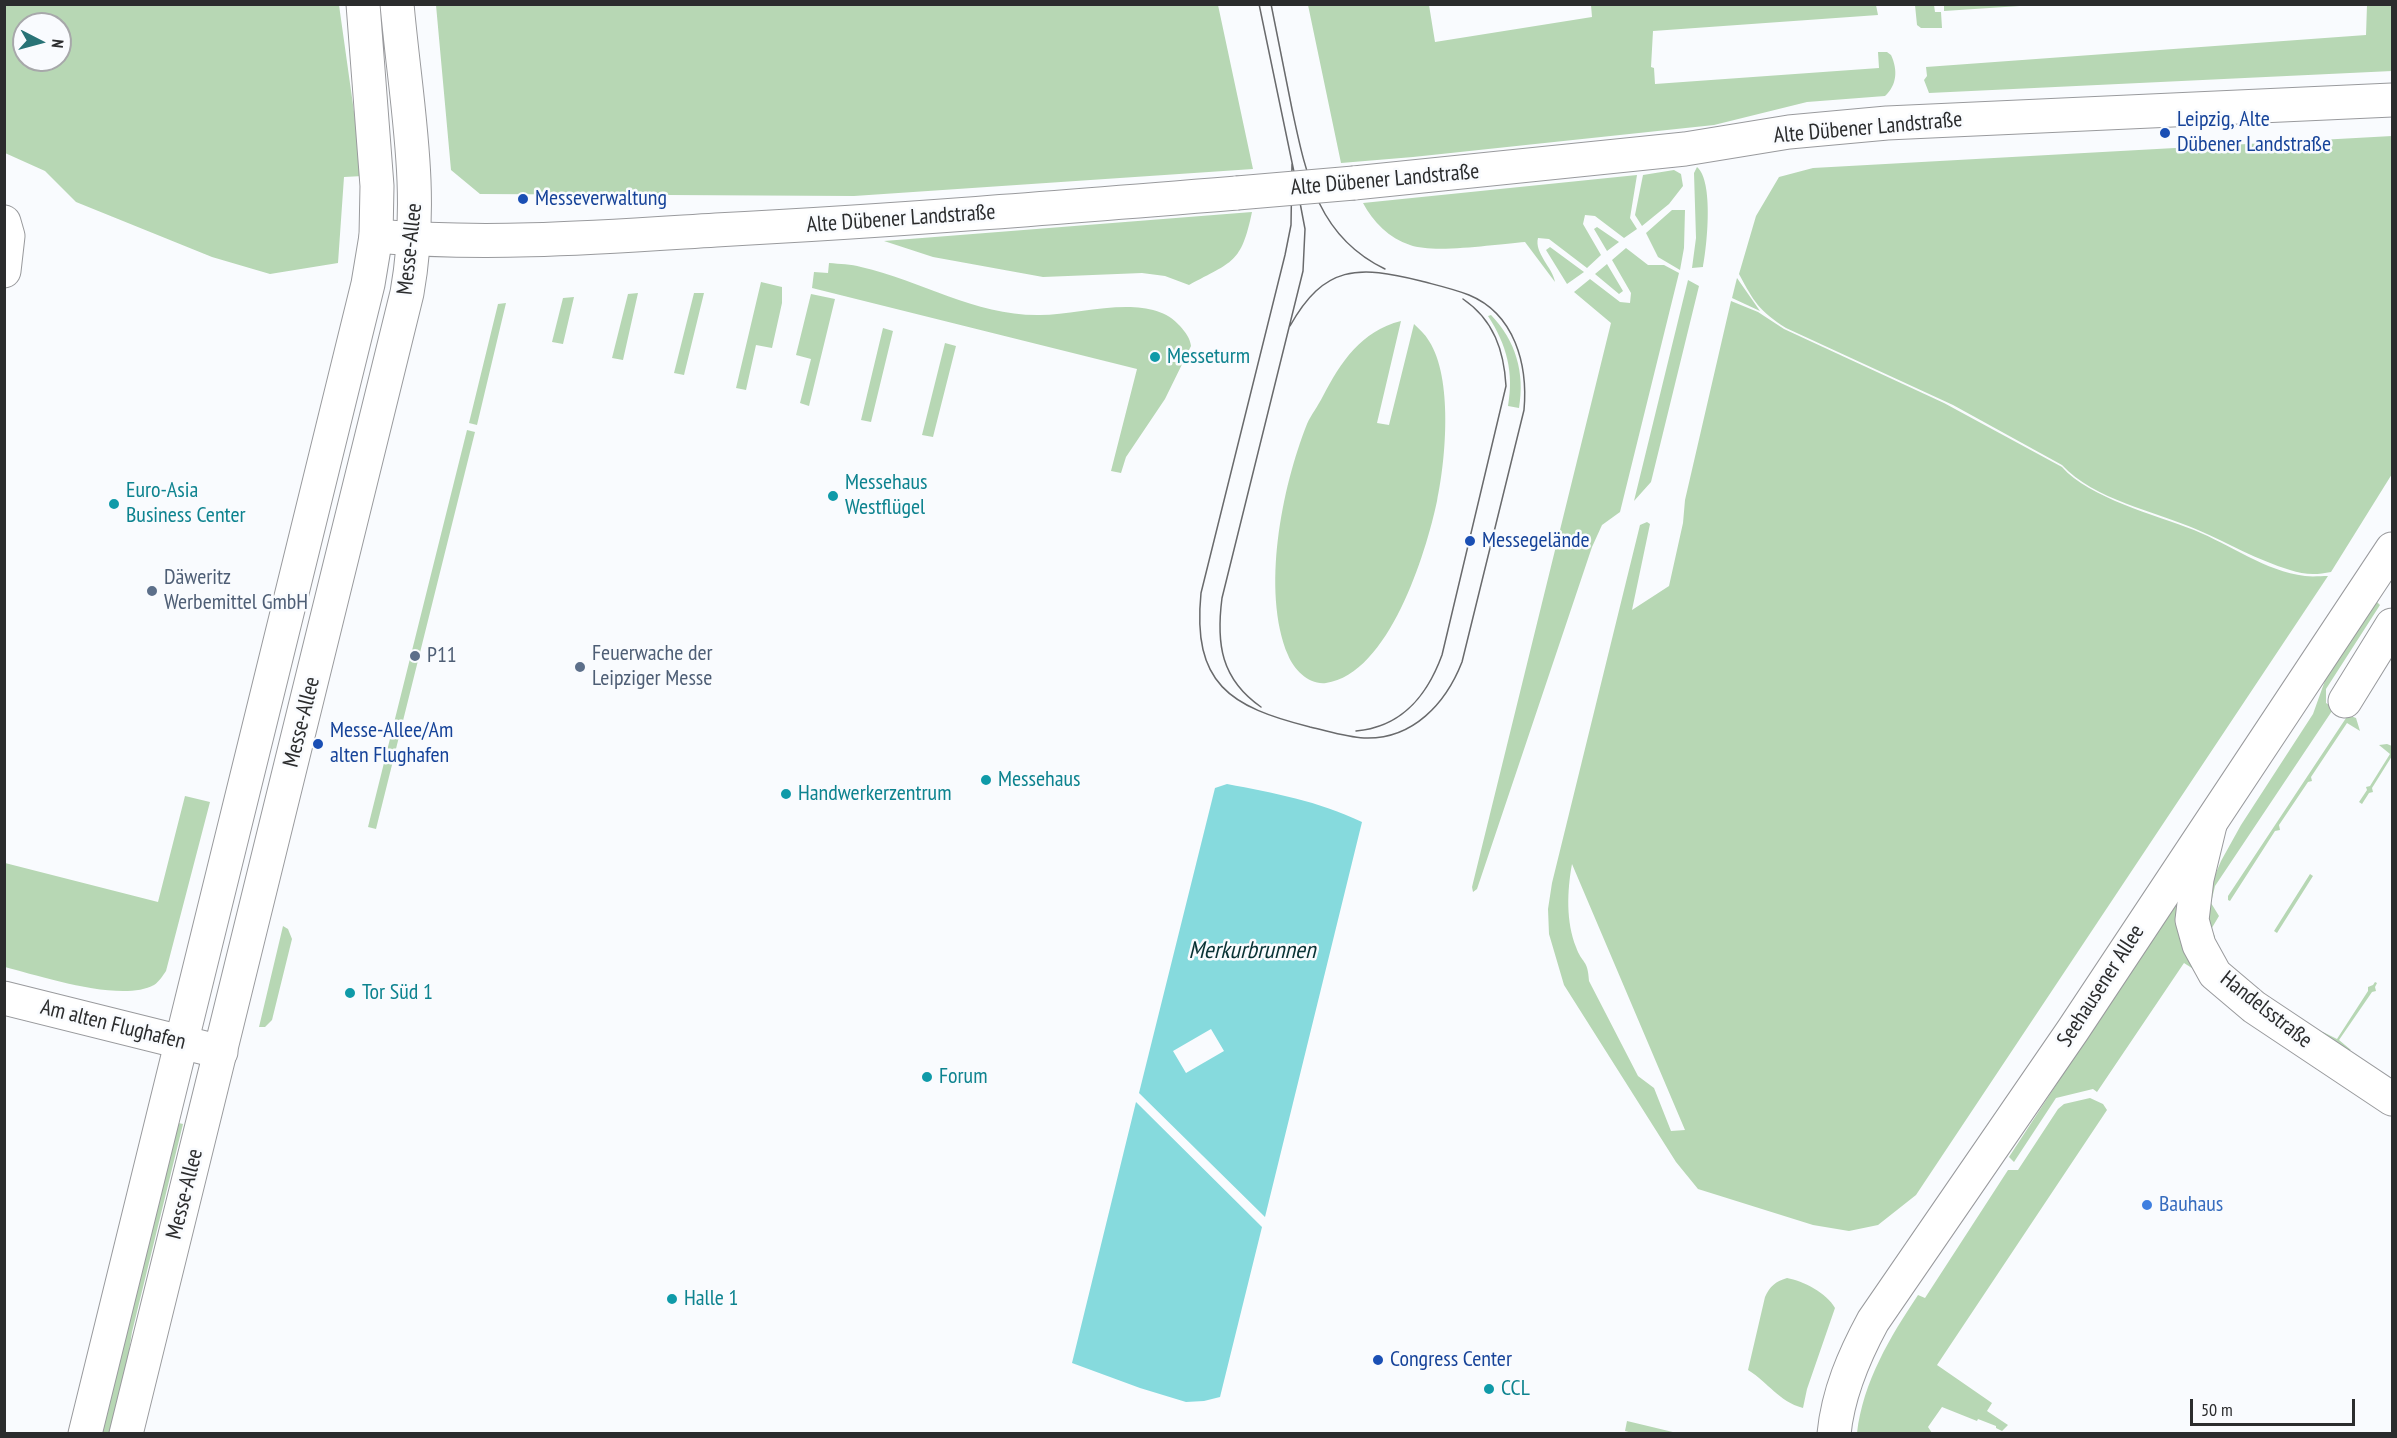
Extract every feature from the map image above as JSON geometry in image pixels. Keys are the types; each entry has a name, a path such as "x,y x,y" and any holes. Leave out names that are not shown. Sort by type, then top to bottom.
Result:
{"main road":[{"name":"Messe-Allee","path":"85,1434 368,284 376,236 375,155 363,4"},
{"name":"Messe-Allee","path":"126,1434 407,293 415,240 413,151 396,4"},
{"name":"Alte Dübener Landstraße","path":"376,236 415,240 569,239 859,223 1416,179 1685,149 1789,132 1887,123 2392,100"},
{"path":"4,222 8,236 4,271"},
{"name":"Seehausener Allee","path":"1834,1434 1841,1396 1852,1363 1873,1321 2073,1030 2392,549"},
{"path":"2345,701 2392,625"},
{"name":"Handelsstraße","path":"2213,817 2194,899 2192,920 2194,932 2215,974 2254,1007 2392,1099"},
{"name":"Am alten Flughafen","path":"4,998 221,1052"}],"green space":[{"path":"1944,4 2035,4 2035,5 1944,11"},
{"path":"5,5 339,5 363,176 344,177 338,263 270,274 212,257 76,202 45,171 5,153"},
{"path":"436,5 1218,5 1253,169 854,196 480,194 451,170"},
{"path":"1308,5 1429,5 1435,42 1592,17 1591,5 1876,5 1878,15 1653,31 1651,67 1654,68 1655,84 1879,68 1878,52 1887,52 1891,55 1895,66 1895,77 1892,87 1885,96 1807,102 1714,125 1341,163"},
{"path":"1915,5 1934,5 1935,12 1941,12 1942,28 1921,28 1917,25"},
{"path":"2367,5 2392,5 2392,71 1929,93 1924,80 1927,76 1926,67 2366,35"},
{"path":"2392,136 2392,474 2331,572 2305,574 2295,572 2181,523 2108,496 2075,477 2062,465 1953,405 1786,328 1758,305 1739,274 1756,216 1779,177 1813,168"},
{"path":"1697,167 1706,186 1708,215 1703,267 1692,268 1696,238 1694,173"},
{"path":"1674,170 1681,174 1683,186 1669,204 1642,226 1635,215 1643,175"},
{"path":"1637,175 1630,218 1637,229 1624,238 1595,216 1585,215 1583,224 1601,255 1587,268 1549,239 1538,238 1541,255 1555,282 1525,242 1450,249 1421,248 1402,242 1382,228 1363,203"},
{"path":"1672,210 1685,210 1684,248 1680,270 1658,257 1646,233"},
{"path":"1252,212 1244,242 1233,259 1189,285 1165,276 1142,273 1043,277 933,257 884,241"},
{"path":"1597,227 1619,242 1607,251 1594,229"},
{"path":"1550,247 1584,272 1567,284 1546,250"},
{"path":"1626,248 1648,265 1664,265 1679,273 1620,512 1602,525 1592,547 1477,889 1473,892 1472,887 1611,323 1574,292 1590,279 1620,302 1630,303 1631,293 1612,260"},
{"path":"829,263 884,273 971,304 1016,314 1057,314 1115,307 1151,310 1167,315 1180,326 1190,340 1191,346 1165,399 1126,457 1121,473 1111,471 1137,369 812,288 814,272 828,273"},
{"path":"1607,264 1623,291 1619,294 1595,274"},
{"path":"1737,278 1760,311 1732,298"},
{"path":"1688,280 1699,286 1651,482 1634,501"},
{"path":"761,282 782,287 782,303 772,348 756,345 746,390 736,388"},
{"path":"638,293 623,360 612,358 628,294"},
{"path":"694,293 704,293 684,375 674,373"},
{"path":"811,294 835,299 809,406 800,403 811,359 796,355"},
{"path":"574,297 563,344 552,342 563,298"},
{"path":"1731,301 1758,312 1784,329 1944,403 2062,467 2074,478 2106,497 2194,530 2276,569 2305,576 2328,576 1916,1195 1878,1225 1849,1231 1813,1225 1698,1189 1676,1162 1564,985 1549,934 1548,909 1552,883 1640,525 1647,522 1650,524 1632,610 1669,586 1683,523 1685,500","holes":["1572,864 1685,1130 1671,1131 1654,1088 1638,1076 1589,981 1586,965 1578,952 1570,927 1568,896"]},
{"path":"506,303 477,425 469,423 498,304"},
{"path":"1491,315 1507,336 1517,358 1521,382 1519,408 1508,406 1510,382 1507,360 1500,338 1488,316"},
{"path":"1401,321 1377,423 1389,425 1414,324 1427,338 1437,357 1444,397 1443,463 1432,523 1414,579 1386,635 1368,658 1348,675 1326,683 1314,682 1294,666 1288,655 1280,629 1276,601 1278,539 1290,478 1307,424 1337,371 1363,340 1374,332"},
{"path":"883,328 893,331 871,422 861,420"},
{"path":"945,343 956,346 933,437 922,435"},
{"path":"467,430 475,432 376,829 368,827"},
{"path":"2376,601 2380,605 2326,689 2326,703 2334,708 2215,886 2211,903 2219,916 2210,931 2215,936 2213,943 2206,929 2210,887 2221,861 2241,825 2313,714 2327,675"},
{"path":"2348,715 2356,718 2360,731 2347,723 2311,777 2312,781 2308,782 2279,825 2280,830 2275,831 2230,901 2228,900 2228,896"},
{"path":"2379,745 2392,746 2392,756 2372,788 2373,792 2369,793 2362,804 2359,802 2367,790 2366,787 2370,786 2390,754"},
{"path":"185,796 210,802 166,971 158,982 140,990 102,990 5,967 5,863 158,902"},
{"path":"2310,874 2313,876 2277,933 2274,931"},
{"path":"2193,875 2198,972 2184,963 2097,1092 2093,1089 2056,1098 2014,1162 2009,1157"},
{"path":"283,926 288,929 292,939 272,1020 265,1027 259,1027"},
{"path":"2377,983 2376,991 2372,992 2339,1040 2351,1050 2343,1051 2323,1032 2337,1039 2368,991 2368,987"},
{"path":"2090,1098 2103,1104 2107,1110 1937,1365 1992,1403 1987,1411 2008,1425 2002,1431 1996,1426 1942,1407 1928,1427 1932,1433 1857,1433 1865,1396 1879,1361 1918,1295 1925,1298 2008,1170 2018,1170 2058,1109 2064,1104"},
{"path":"174,1122 183,1124 132,1332 116,1433 97,1434"},
{"path":"1787,1278 1814,1288 1835,1308 1807,1389 1803,1408 1787,1401 1748,1370 1765,1297 1773,1285"},
{"path":"1627,1421 1677,1433 1636,1434 1625,1431"}],"water":[{"name":"Merkurbrunnen","path":"1227,784 1279,794 1329,808 1362,822 1265,1217 1139,1093 1215,788","holes":["1211,1029 1224,1051 1186,1073 1173,1051"]},
{"path":"1136,1102 1262,1227 1220,1397 1186,1402 1072,1363"}],"tram line":[{"path":"1259,4 1294,172"},
{"path":"1271,4 1297,134 1319,202 1330,222 1344,240 1362,256 1385,269"},
{"path":"1290,326 1316,291 1330,281 1361,272 1399,276 1451,289 1485,304 1508,328 1515,343 1524,376 1524,410 1462,662 1437,705 1412,726 1382,737 1364,738 1344,735 1282,719 1258,710 1238,700 1222,687 1210,670 1203,650 1200,624 1201,593 1285,255 1291,225 1292,164"},
{"path":"1261,707 1237,685 1224,659 1220,615 1222,598 1303,271 1305,229 1298,192"},
{"path":"1356,731 1387,723 1411,707 1429,684 1442,655 1506,386 1503,361 1495,337 1483,317 1463,299"}],"place":[{"name":"Leipzig, Alte Dübener Landstraße","path":"2165,133"},
{"name":"Messeverwaltung","path":"523,199"},
{"name":"Messeturm","path":"1155,357"},
{"name":"Messehaus Westflügel","path":"833,496"},
{"name":"Euro-Asia Business Center","path":"114,504"},
{"name":"Messegelände","path":"1470,541"},
{"name":"Däweritz Werbemittel GmbH","path":"152,591"},
{"name":"P11","path":"415,656"},
{"name":"Feuerwache der Leipziger Messe","path":"580,667"},
{"name":"Messe-Allee/Am alten Flughafen","path":"318,744"},
{"name":"Messehaus","path":"986,780"},
{"name":"Handwerkerzentrum","path":"786,794"},
{"name":"Tor Süd 1","path":"350,993"},
{"name":"Forum","path":"927,1077"},
{"name":"Bauhaus","path":"2147,1205"},
{"name":"Halle 1","path":"672,1299"},
{"name":"Congress Center","path":"1378,1360"},
{"name":"CCL","path":"1489,1389"}]}
